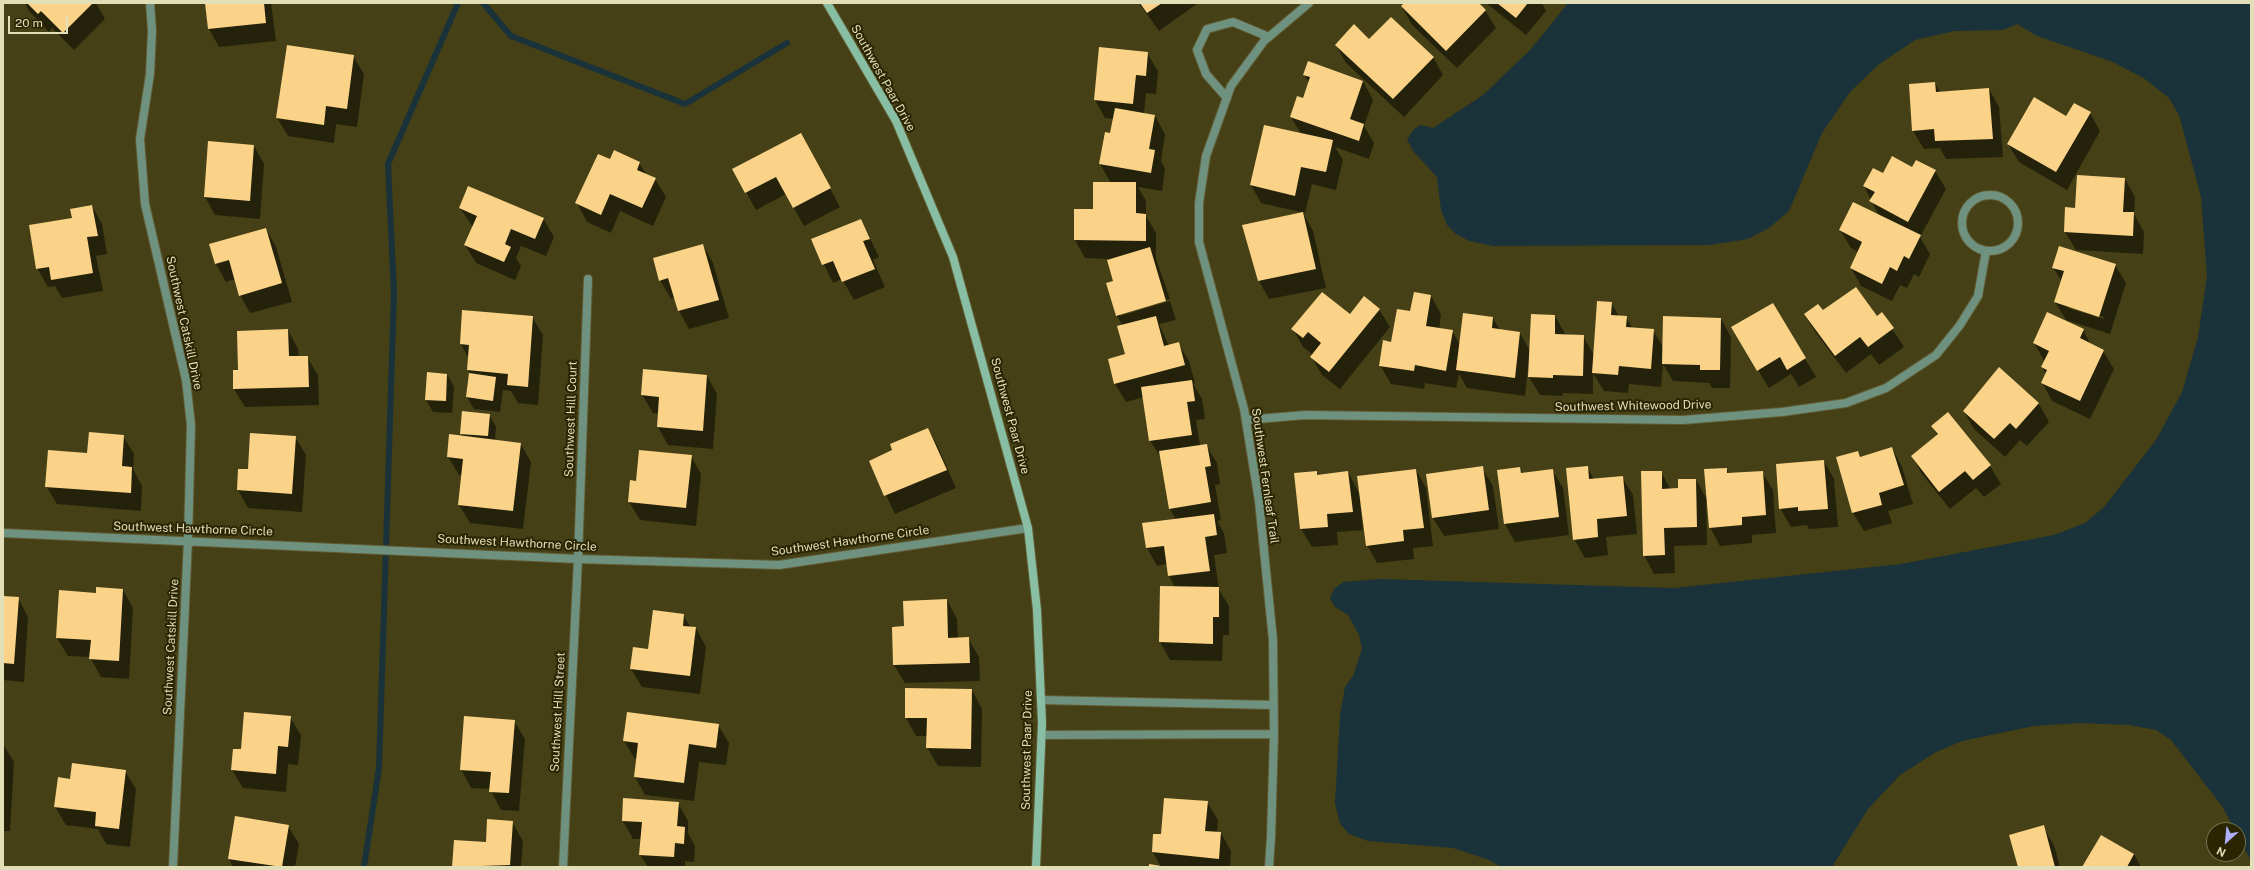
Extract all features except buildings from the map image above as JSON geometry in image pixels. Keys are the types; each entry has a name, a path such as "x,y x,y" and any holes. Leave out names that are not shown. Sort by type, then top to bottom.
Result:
{"street":[{"name":"Southwest Catskill Drive","path":"150,3 152,31 150,74 140,139 144,204 186,380 191,425 188,540 173,867"},
{"name":"Southwest Paar Drive","path":"827,3 896,121 953,257 1028,528 1037,610 1042,735 1036,867"},
{"name":"Southwest Fernleaf Trail","path":"1269,867 1272,837 1274,734 1273,640 1259,501 1246,420 1199,242 1199,203 1206,156 1231,86 1269,37 1309,3"},
{"path":"1227,98 1206,74 1197,50 1207,29 1233,22 1269,37"},
{"path":"1983,195 1994,195 2005,198 2013,206 2018,216 2018,227 2015,237 2008,246 1997,250 1986,251 1976,247 1967,240 1962,230 1962,219 1966,208 1973,200 1983,195"},
{"name":"Southwest Whitewood Drive","path":"1246,420 1305,415 1683,420 1782,412 1846,403 1886,388 1936,355 1960,325 1978,296 1986,251"},
{"name":"Southwest Hill Court","path":"578,559 588,279"},
{"name":"Southwest Hawthorne Circle","path":"3,533 188,540 578,559 779,565 1028,528"},
{"name":"Southwest Hill Street","path":"563,867 578,559"},
{"path":"1041,700 1274,705"},
{"path":"1042,735 1274,734"}],"water":[{"path":"1568,3 2251,3 2251,861 2246,851 2246,822 2231,822 2222,806 2171,740 2156,730 2129,725 2079,723 2034,726 1962,741 1936,752 1900,775 1868,809 1832,867 1501,867 1489,860 1453,848 1368,841 1349,834 1340,824 1335,803 1340,715 1345,687 1353,676 1362,649 1359,635 1348,615 1335,607 1330,598 1334,589 1343,582 1380,579 1674,588 1901,564 2054,535 2085,523 2104,507 2156,440 2182,392 2198,337 2207,276 2201,197 2179,115 2169,98 2145,79 2113,62 2037,36 2017,24 2003,30 1955,31 1915,40 1878,65 1850,92 1822,133 1789,211 1769,228 1748,239 1710,245 1493,246 1469,241 1456,234 1447,225 1441,210 1437,177 1413,151 1407,139 1414,129 1421,125 1433,128 1483,95 1531,49"}],"waterway":[{"path":"364,867 379,768 394,293 388,164 458,3"},
{"path":"483,3 511,36 685,104 787,43"}]}
